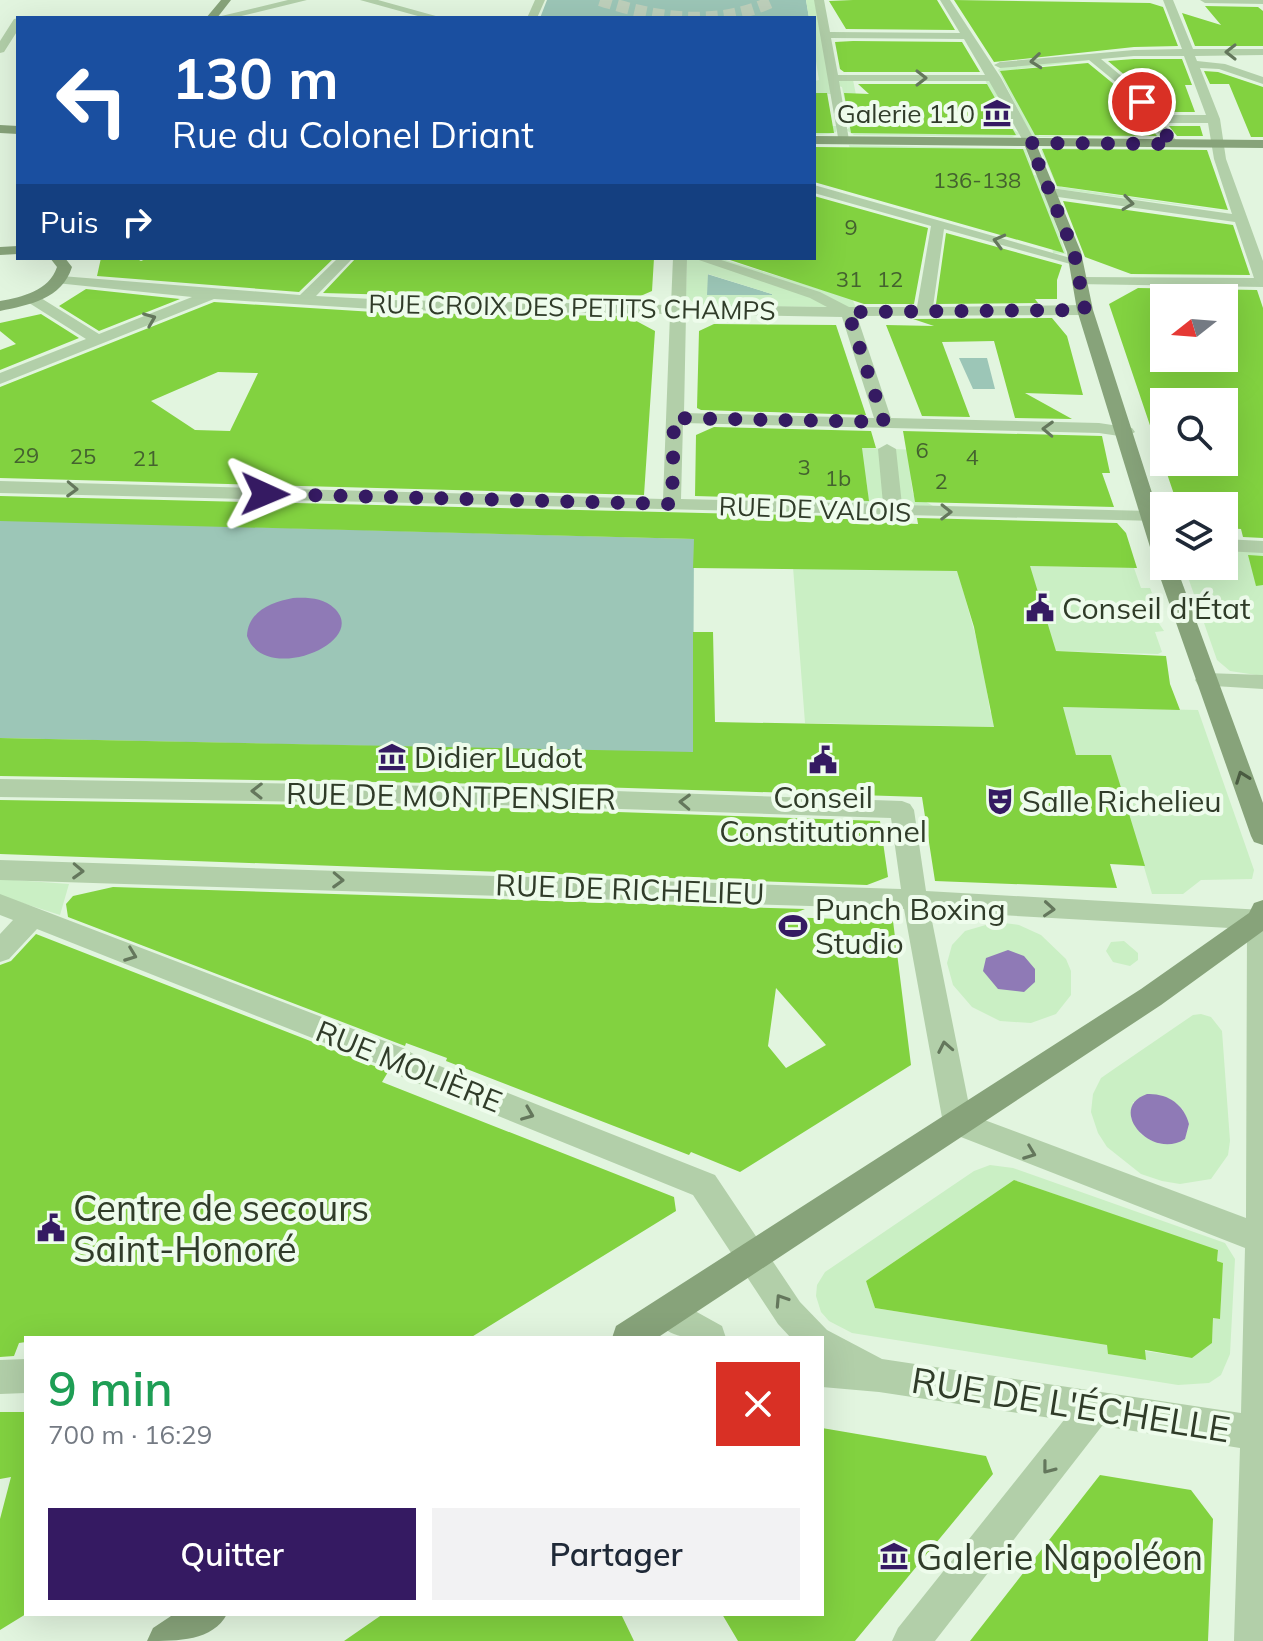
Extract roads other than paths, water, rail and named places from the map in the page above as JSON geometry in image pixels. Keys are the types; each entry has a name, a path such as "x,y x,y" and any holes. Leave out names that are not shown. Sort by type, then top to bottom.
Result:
{"street":[{"path":"210,0 219,11 302,0"},
{"path":"365,0 430,16"},
{"path":"819,0 825,35 826,86 843,140"},
{"path":"945,0 965,36 995,78 1030,143 1051,192 1074,252 1085,310 1126,432 1150,517"},
{"path":"1081,281 1263,282 1240,219 1223,144 1192,56 1168,0"},
{"path":"1205,0 1256,1 1263,4"},
{"path":"3,55 16,27"},
{"path":"825,35 965,36"},
{"path":"985,66 995,69 1000,65 1090,56 1263,52"},
{"path":"1090,56 1127,86 1173,144"},
{"path":"1192,56 1263,81"},
{"path":"826,86 995,78"},
{"path":"1156,119 1214,119"},
{"path":"816,140 1263,144"},
{"path":"816,190 1074,261"},
{"path":"1051,192 1240,219"},
{"path":"924,312 938,224"},
{"path":"0,306 31,298 61,280 65,267 59,260"},
{"path":"303,300 342,260"},
{"path":"672,504 680,260"},
{"path":"706,260 815,295 848,312 884,422"},
{"name":"RUE CROIX DES PETITS CHAMPS","path":"61,280 303,300 678,311 1085,310"},
{"path":"0,379 212,294"},
{"path":"31,298 98,340"},
{"path":"674,418 884,422 1126,432"},
{"path":"887,449 893,511"},
{"name":"RUE DE VALOIS","path":"0,487 1150,517"},
{"path":"1238,546 1263,547"},
{"path":"1171,580 1263,836"},
{"path":"1206,680 1263,682"},
{"name":"RUE DE MONTPENSIER","path":"0,788 483,796 902,810 915,899"},
{"name":"RUE DE RICHELIEU","path":"0,870 915,899 1056,910 1261,915"},
{"path":"915,899 958,1123"},
{"name":"RUE MOLIÈRE","path":"0,904 393,1057 412,1068 704,1185 753,1257"},
{"path":"631,1336 1151,997 1261,915"},
{"path":"1253,1641 1260,1433 1261,915"},
{"path":"0,951 32,917"},
{"path":"958,1123 1261,1239"},
{"path":"753,1257 789,1313 812,1336"},
{"path":"668,1312 707,1336"},
{"name":"RUE DE L'ÉCHELLE","path":"824,1345 879,1375"},
{"name":"RUE DE L'ÉCHELLE","path":"824,1370 879,1375 1260,1433"},
{"path":"0,1377 24,1376"},
{"path":"911,1641 1096,1407"},
{"path":"166,1641 205,1616"}],"tunnel":[{"path":"600,0 666,16"},
{"path":"717,16 753,9 775,0"}],"place":[{"name":"Galerie 110","path":"997,113"},
{"name":"Conseil d'État","path":"1040,608"},
{"name":"Didier Ludot","path":"392,757"},
{"name":"Conseil Constitutionnel","path":"823,760"},
{"name":"Salle Richelieu","path":"1000,801"},
{"name":"Punch Boxing Studio","path":"793,926"},
{"name":"Centre de secours Saint-Honoré","path":"51,1228"},
{"name":"Galerie Napoléon","path":"894,1556"}]}
